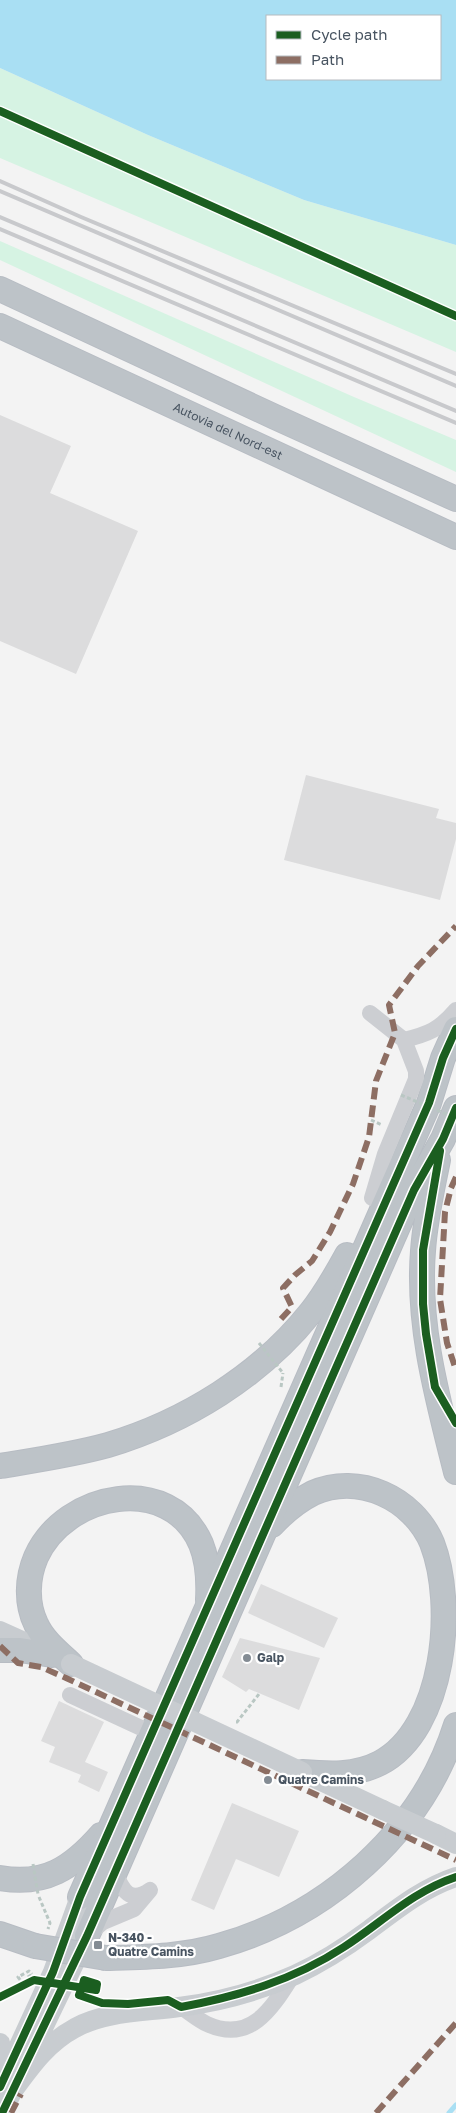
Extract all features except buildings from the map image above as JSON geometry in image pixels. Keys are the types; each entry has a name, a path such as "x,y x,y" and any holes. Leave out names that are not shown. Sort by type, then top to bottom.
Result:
{"highway":[{"path":"0,289 275,418 456,499"},
{"name":"Autovia del Nord-est","path":"0,326 456,537"},
{"path":"80,1897 428,1103 443,1058 456,1029"},
{"path":"0,1466 60,1457 108,1444 173,1419 229,1388 273,1352 311,1313 335,1277 417,1098 443,1058"},
{"path":"87,1936 414,1190 442,1139 456,1108"},
{"path":"442,1139 426,1224 422,1275 426,1334 435,1387 456,1472"},
{"path":"435,1387 456,1423"},
{"path":"264,1534 297,1502 314,1493 336,1487 364,1488 386,1494 402,1503 424,1528 434,1550 442,1576 444,1598 442,1640 436,1678 421,1719 403,1745 379,1763 363,1770 326,1774 302,1772"},
{"path":"62,1659 36,1624 29,1597 32,1566 48,1536 72,1514 95,1503 109,1499 142,1499 168,1508 182,1518 200,1542 206,1559 209,1584 208,1607"},
{"path":"0,1650 20,1650 62,1659"},
{"path":"0,1934 35,1946 106,1958 152,1957 218,1946 249,1936 309,1908 338,1888 362,1868 400,1828 426,1790 441,1762 456,1725"},
{"path":"0,1878 29,1880 43,1878 58,1872 75,1862 115,1818"}],"main road":[{"path":"0,1630 456,1844"},
{"path":"4,2086 51,2044 78,2026 114,2016 181,2007 246,1993 294,1975 344,1947 428,1888 456,1877"},
{"path":"4,2086 53,1972 80,1897"},
{"path":"4,2086 87,1936"},
{"path":"0,2043 4,2086 2,2113"}],"lane":[{"path":"404,1040 427,1034 437,1029 456,1010"},
{"path":"370,1013 404,1040 416,1071 416,1079 385,1154 372,1198"},
{"path":"70,1695 152,1733"},
{"path":"87,1936 103,1922 134,1908 150,1890 141,1896 131,1895 122,1888 115,1873"},
{"path":"181,2007 206,2024 233,2031 242,2029 253,2024 265,2014 294,1975"}],"path":[{"path":"401,1095 456,1118"},
{"path":"259,1343 283,1373"},
{"path":"258,1348 264,1343"},
{"path":"33,1864 38,1894 47,1919"},
{"path":"24,1985 18,1977 29,1971 32,1974 26,1978 28,1982"},
{"path":"0,1998 34,1980 90,1989 96,1990 97,1984 84,1980 79,1995 102,2003"},
{"path":"90,1989 91,1982"}],"green space":[{"path":"0,68 148,135 304,200 456,245 456,352 0,158"},
{"path":"0,241 456,440 456,472 0,260"}],"water":[{"path":"0,0 456,0 456,245 304,200 148,135 0,68"}],"waterway":[{"path":"449,2113 456,2105"}],"railway":[{"path":"0,181 81,217 456,374"},
{"path":"0,191 456,386"},
{"path":"0,217 456,411"},
{"path":"0,229 456,423"}],"marked path":[{"path":"281,1319 292,1307 283,1288 312,1261 330,1232 353,1184 369,1137 376,1081 395,1033 389,1005 418,966 456,926"},
{"path":"456,1177 445,1212 440,1299 447,1343 456,1370"},
{"path":"0,1646 18,1663 41,1667 66,1678 456,1860"},
{"path":"376,2113 456,2023"},
{"path":"11,2113 21,2094"}],"cycle path":[{"path":"0,111 456,316"},
{"path":"0,2087 53,1972 80,1897 429,1103 443,1058 456,1029"},
{"path":"2,2113 87,1936 414,1190 443,1139 456,1108"},
{"path":"440,1151 423,1250 423,1304 435,1387 456,1423"},
{"path":"0,1997 34,1980 90,1989 96,1990 97,1984 84,1980 83,1986 82,1988 81,1989 79,1995 102,2003 128,2004 168,2000 181,2007 224,1998 286,1978 306,1969 358,1938 411,1899 440,1883 456,1877"}],"place":[{"name":"Galp","path":"247,1658"},
{"name":"Quatre Camins","path":"268,1780"},
{"name":"N-340 - Quatre Camins","path":"98,1945"}]}
